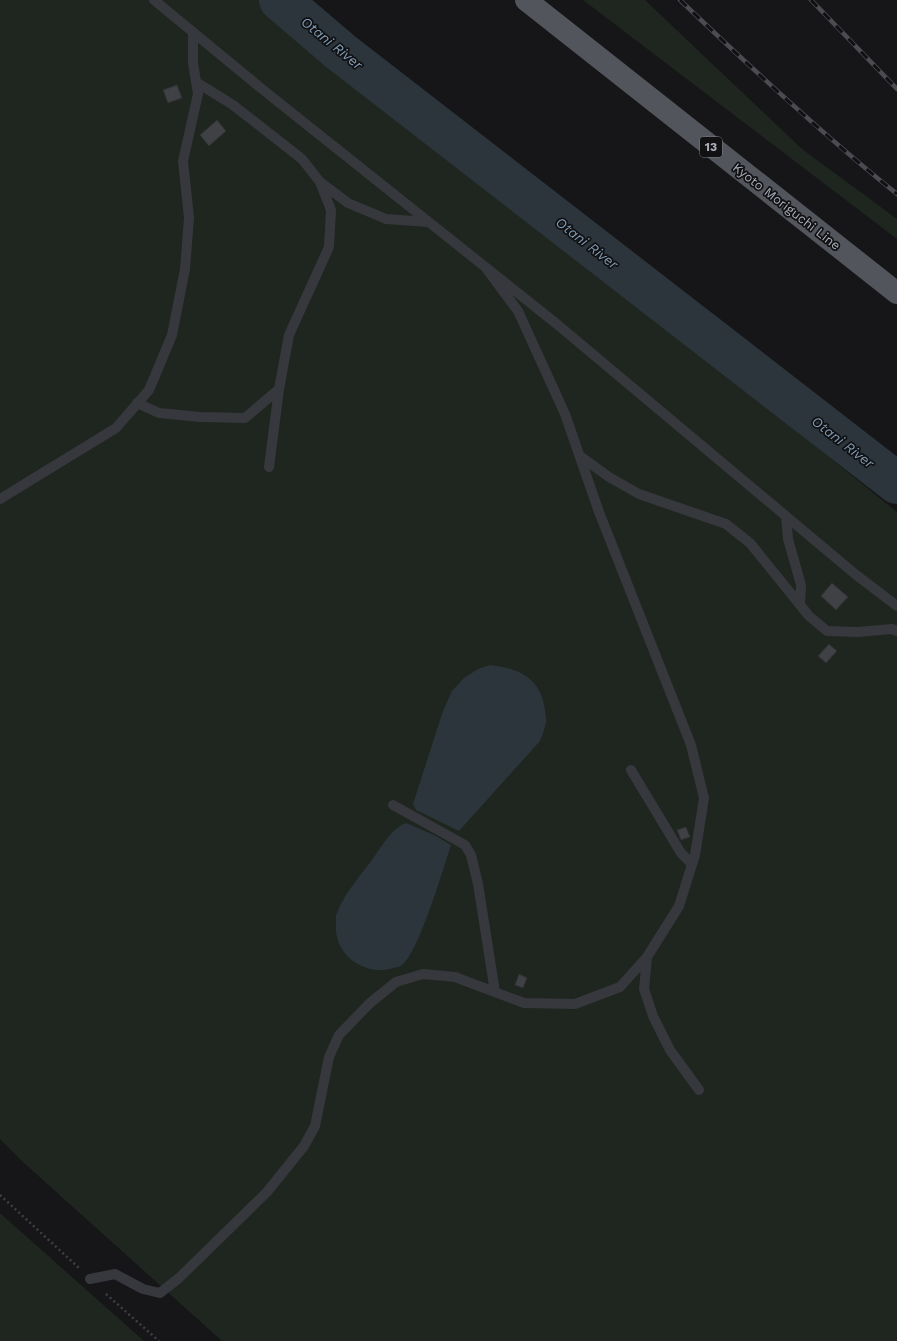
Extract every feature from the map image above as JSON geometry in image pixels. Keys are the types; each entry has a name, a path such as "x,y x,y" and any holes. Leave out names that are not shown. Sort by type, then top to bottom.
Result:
{"main road":[{"name":"Kyoto Moriguchi Line","path":"526,0 897,293"}],"lane":[{"path":"154,0 558,326 786,516 897,606"},
{"path":"0,499 116,428 149,390 172,335 185,269 189,218 183,161 198,94 193,63 193,32"},
{"path":"196,82 233,105 302,159 320,182 348,203 386,219 428,222"},
{"path":"269,467 279,389 289,335 330,247 331,210 320,182"},
{"path":"90,1279 115,1274 143,1289 160,1293 185,1273 267,1192 304,1146 315,1126 329,1057 339,1035 370,1003 396,982 423,974 455,977 524,1003 575,1004 620,987 647,957 679,906 692,864 704,798 691,745 602,519 565,414 518,311 486,268"},
{"path":"137,403 159,413 200,417 245,418 279,389"},
{"path":"580,456 609,477 639,494 726,524 750,543 809,616 827,631 858,632 892,628 897,631"},
{"path":"786,516 788,539 801,585 800,604"},
{"path":"631,770 681,852 692,864"},
{"path":"393,805 464,845 471,855 478,884 495,992"},
{"path":"647,957 644,989 653,1016 670,1050 699,1090"}],"shaded area":[{"path":"0,0 312,0 370,51 350,81 756,398 897,512 897,1341 222,1341 24,1163 0,1139"},
{"path":"583,0 645,0 802,149 897,219 897,239"},
{"path":"490,665 501,666 519,672 533,682 543,699 546,723 540,741 459,831 416,810 413,804 443,711 452,691 464,678 478,669"},
{"path":"406,823 434,835 451,845 423,928 408,958 399,967 382,970 372,969 353,961 340,946 337,936 336,916 348,892 391,833"},
{"path":"0,1213 144,1341 0,1341"}],"building":[{"path":"177,85 182,98 168,103 163,90"},
{"path":"217,120 226,131 209,146 200,135"},
{"path":"832,583 848,597 836,610 821,596"},
{"path":"829,644 837,651 826,663 818,656"},
{"path":"686,827 690,837 681,840 677,830"},
{"path":"519,974 527,978 523,988 515,985"}],"waterway":[{"name":"Otani River","path":"280,0 341,52 897,483"}],"railway":[{"path":"680,0 786,99 897,194"},
{"path":"811,0 897,89"}]}
